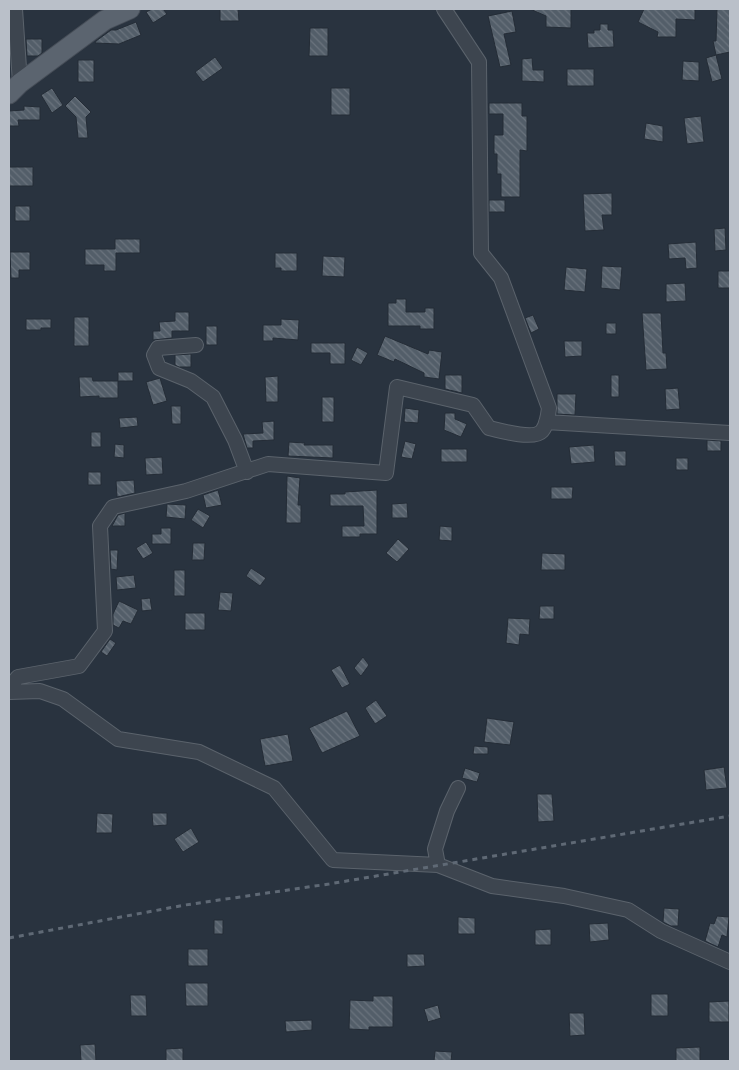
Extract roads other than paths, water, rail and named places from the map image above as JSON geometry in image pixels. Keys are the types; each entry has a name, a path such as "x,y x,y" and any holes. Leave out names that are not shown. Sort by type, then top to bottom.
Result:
{"main road":[{"path":"14,89 105,20 130,9"}],"street":[{"path":"14,89 13,39 15,9"},
{"path":"9,688 18,677 79,666 106,631 100,526 114,508 186,491 268,464 386,473 397,387 473,405 489,428 533,436 542,432 549,408 501,278 481,253 479,62 444,9"},
{"path":"196,344 158,348 154,356 159,368 191,381 213,397 235,440 247,472"},
{"path":"546,422 730,433"},
{"path":"9,692 40,691 64,699 118,739 199,752 274,788 333,860 438,865 492,886 564,896 628,910 661,931 730,962"},
{"path":"438,865 435,850 447,812 458,788"}],"railway":[{"path":"9,938 185,905 329,884 730,816"}]}
